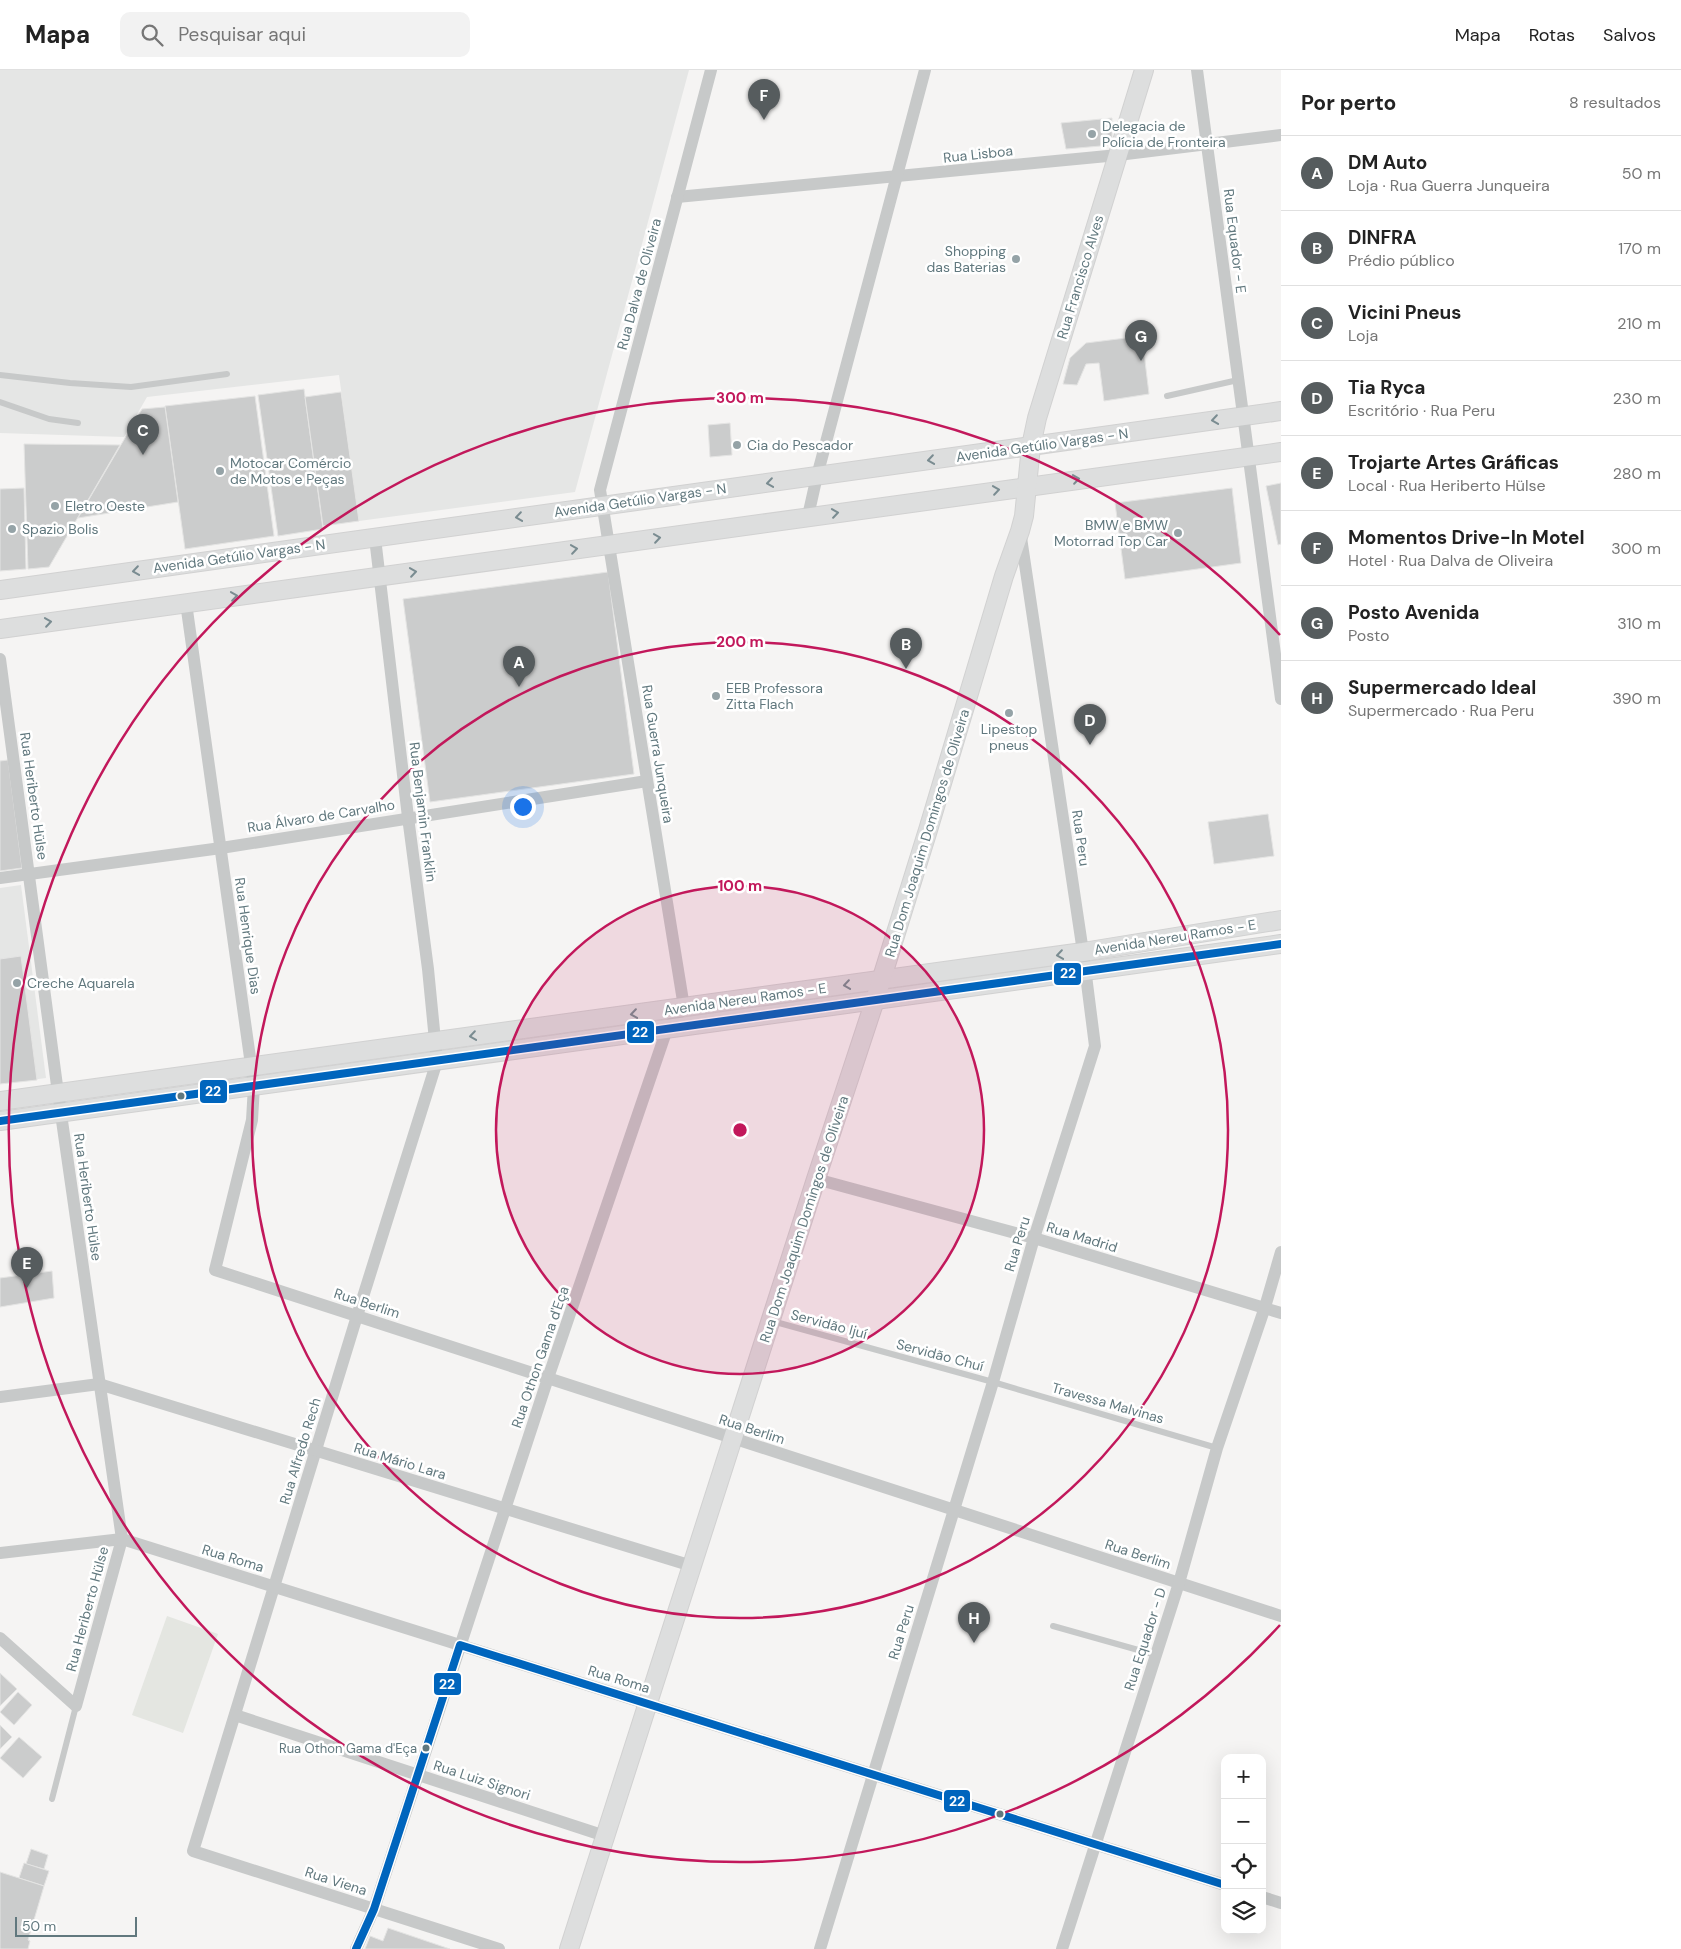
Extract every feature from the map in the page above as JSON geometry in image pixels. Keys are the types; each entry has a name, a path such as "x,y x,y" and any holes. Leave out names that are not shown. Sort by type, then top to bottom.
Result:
{"street":[{"name":"Rua Dalva de Oliveira","path":"602,506 600,490 711,70"},
{"path":"808,516 817,476 926,70"},
{"name":"Rua Francisco Alves","path":"1028,486 1031,446 1037,418 1144,70"},
{"name":"Rua Equador - E","path":"1197,70 1242,417 1249,456"},
{"name":"Rua Lisboa","path":"678,197 1118,155 1281,135"},
{"name":"Avenida Getúlio Vargas - N","path":"0,590 1281,411"},
{"path":"0,629 1281,452"},
{"path":"1249,456 1281,699"},
{"name":"Rua Dom Joaquim Domingos de Oliveira","path":"569,1949 816,1180 876,1000 1004,576 1020,532 1028,486"},
{"name":"Rua Guerra Junqueira","path":"602,506 684,1007"},
{"name":"Rua Peru","path":"820,1949 993,1382 1034,1238 1095,1046 1083,952 1020,532"},
{"name":"Rua Benjamin Franklin","path":"375,538 428,969 437,1061"},
{"name":"Rua Henrique Dias","path":"186,603 254,1086 252,1120 215,1270"},
{"name":"Rua Heriberto Hülse","path":"0,659 58,1093 122,1539 76,1706"},
{"name":"Rua Álvaro de Carvalho","path":"0,878 221,848 647,780"},
{"name":"Avenida Nereu Ramos - E","path":"0,1101 1083,952 1281,920"},
{"name":"Avenida Nereu Ramos - E","path":"0,1121 1281,944"},
{"path":"768,996 769,1015"},
{"name":"Rua Othon Gama d'Eça","path":"356,1949 374,1909 548,1378 667,1029 684,1007"},
{"name":"Rua Alfredo Rech","path":"193,1851 437,1061"},
{"path":"157,1080 159,1099"},
{"name":"Rua Madrid","path":"816,1180 1034,1238 1281,1313"},
{"name":"Rua Equador - D","path":"1062,1949 1179,1583 1217,1448 1265,1307 1281,1252"},
{"name":"Rua Berlim","path":"215,1270 1281,1616"},
{"path":"0,1397 99,1384"},
{"name":"Rua Mário Lara","path":"99,1384 692,1566"},
{"name":"Rua Roma","path":"0,1553 122,1539 1221,1884"},
{"path":"0,1638 76,1706"},
{"name":"Rua Luiz Signori","path":"235,1715 605,1836"},
{"name":"Rua Viena","path":"193,1851 499,1949"},
{"path":"1266,1898 1281,1903"}],"lane":[{"path":"0,375 70,383 131,387 226,374"},
{"path":"1167,396 1238,380"},
{"path":"0,402 49,419 78,423"},
{"name":"Servidão Ijuí","path":"771,1321 881,1351"},
{"name":"Servidão Chuí","path":"881,1351 993,1382"},
{"name":"Travessa Malvinas","path":"993,1382 1217,1448"},
{"path":"1053,1626 1156,1655"},
{"path":"52,1799 76,1706"}],"shaded area":[{"path":"0,70 689,70 575,492 359,521 339,375 147,397 124,437 0,433"},
{"name":"Creche Aquarela","path":"21,885 46,1078 0,1084 0,888"},
{"path":"167,1616 218,1634 183,1733 132,1715"}],"building":[{"path":"1112,118 1112,145 1066,149 1061,123"},
{"path":"1142,336 1149,394 1104,401 1099,363 1086,364 1077,385 1063,384 1070,358 1086,343"},
{"path":"304,389 323,529 278,536 258,395"},
{"path":"341,392 359,521 323,526 305,397"},
{"name":"Motocar Comércio de Motos e Peças","path":"255,396 274,536 185,549 165,406"},
{"path":"165,407 178,502 78,518 142,409"},
{"path":"730,423 732,455 710,457 708,425"},
{"name":"Eletro Oeste","path":"24,444 120,445 49,567 28,569"},
{"path":"1281,483 1281,544 1278,545 1266,486"},
{"name":"Spazio Bolis","path":"24,488 26,569 0,571 0,489"},
{"name":"BMW e BMW Motorrad Top Car","path":"1232,488 1241,563 1125,579 1115,503"},
{"path":"608,572 634,774 430,802 403,599"},
{"path":"8,760 22,868 0,871 0,761"},
{"path":"1268,814 1274,856 1214,864 1208,822"},
{"path":"21,956 37,1080 0,1084 0,959"},
{"path":"52,1271 54,1298 0,1307 0,1278"},
{"path":"0,1673 17,1689 0,1706"},
{"path":"18,1692 32,1705 14,1725 0,1712"},
{"path":"0,1725 12,1737 0,1749"},
{"path":"19,1737 42,1757 23,1778 0,1758"},
{"path":"31,1849 48,1855 44,1869 26,1864"},
{"path":"24,1863 49,1871 44,1886 19,1878"},
{"path":"0,1872 44,1886 28,1940 30,1941 28,1949 0,1949"},
{"path":"388,1928 450,1949 365,1949 370,1936 383,1941"}],"transit line":[{"name":"22","path":"0,1121 1281,944"},
{"name":"22","path":"356,1949 374,1909 460,1645 1221,1884"}],"place":[{"name":"Momentos Drive-In Motel","path":"764,120"},
{"name":"Delegacia de Polícia de Fronteira","path":"1092,134"},
{"name":"Shopping das Baterias","path":"1016,259"},
{"name":"Posto Avenida","path":"1141,361"},
{"name":"Cia do Pescador","path":"737,445"},
{"name":"Vicini Pneus","path":"143,455"},
{"name":"Motocar Comércio de Motos e Peças","path":"220,471"},
{"name":"Eletro Oeste","path":"55,506"},
{"name":"Spazio Bolis","path":"12,529"},
{"name":"BMW e BMW Motorrad Top Car","path":"1178,533"},
{"name":"DINFRA","path":"906,669"},
{"name":"DM Auto","path":"519,687"},
{"name":"EEB Professora Zitta Flach","path":"716,696"},
{"name":"Lipestop pneus","path":"1009,713"},
{"name":"Tia Ryca","path":"1090,745"},
{"name":"Creche Aquarela","path":"17,983"},
{"name":"Trojarte Artes Gráficas","path":"27,1288"},
{"name":"Supermercado Ideal","path":"974,1643"},
{"name":"Rua Othon Gama d'Eça","path":"426,1748"}]}
